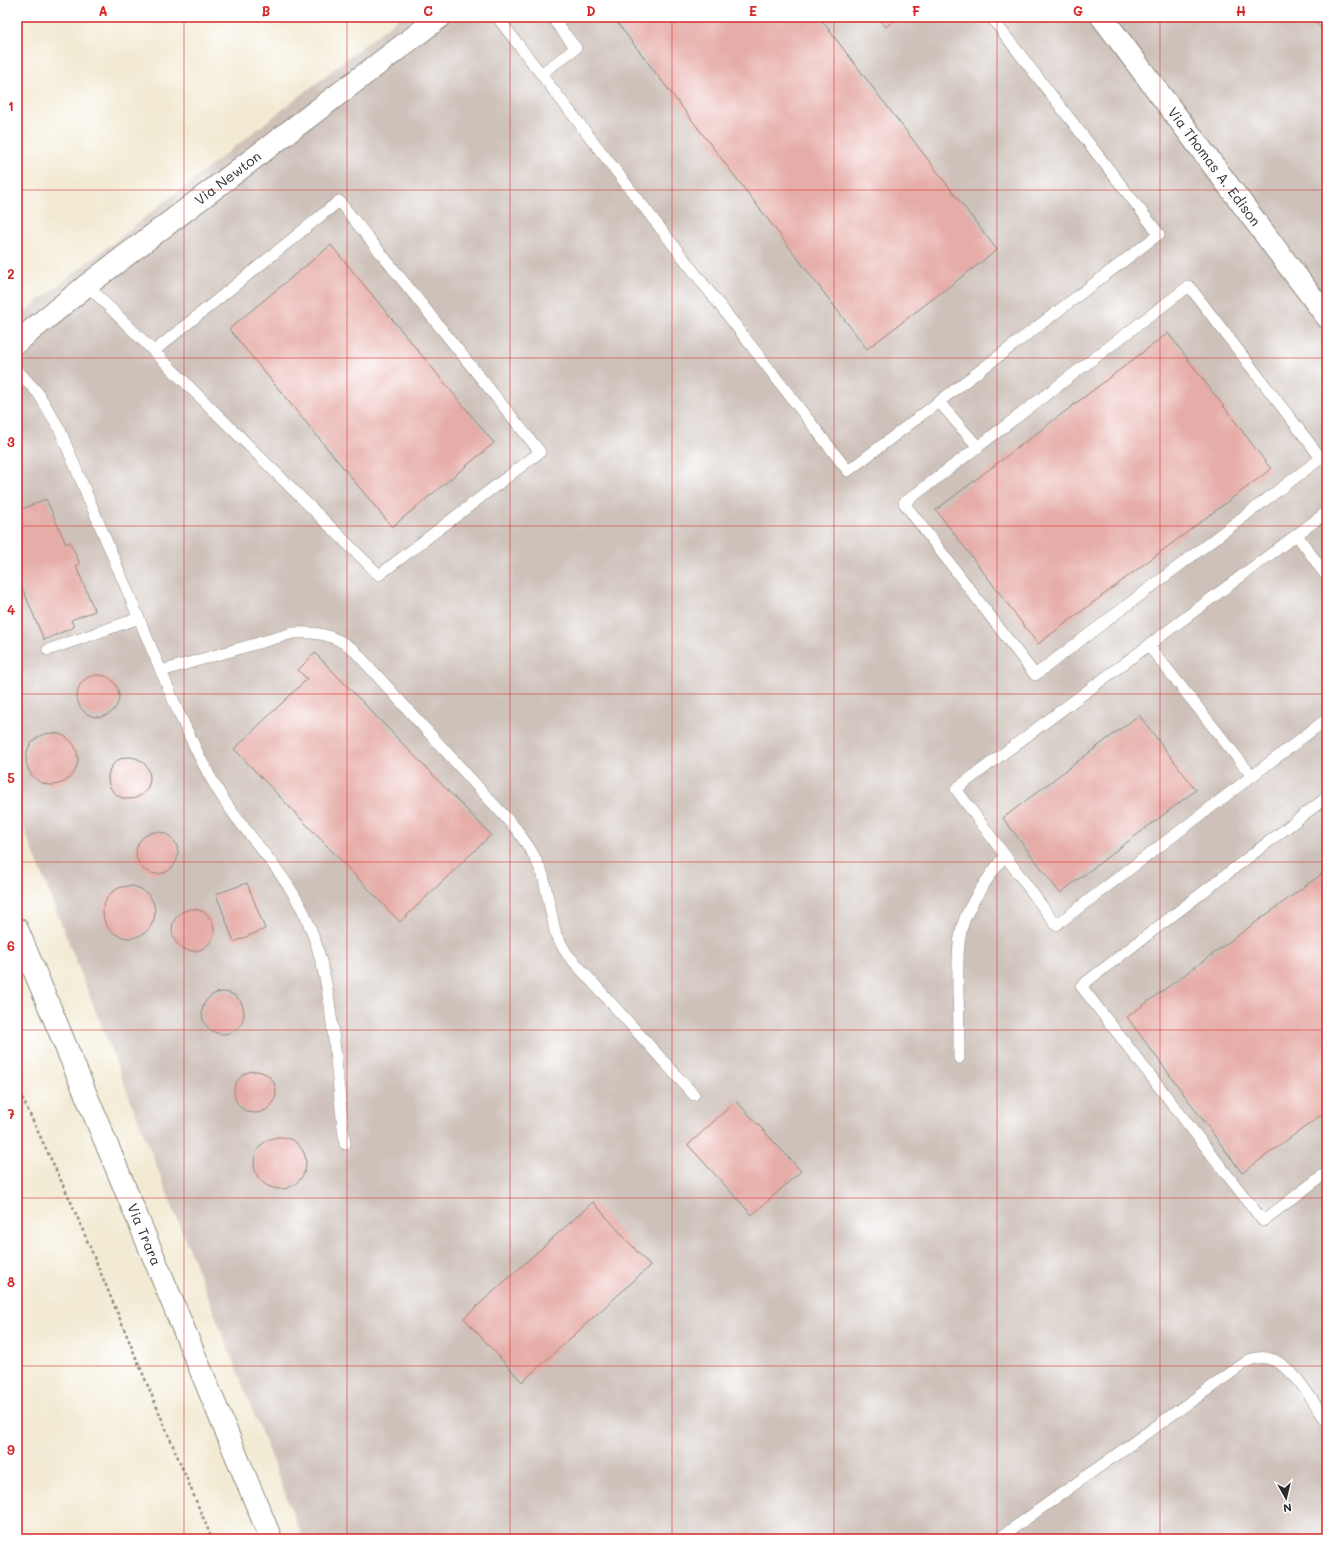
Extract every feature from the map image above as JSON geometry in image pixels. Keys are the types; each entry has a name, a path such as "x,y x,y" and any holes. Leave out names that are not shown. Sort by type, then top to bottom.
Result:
{"street":[{"name":"Via Newton","path":"17,342 87,285 440,17"},
{"name":"Via Thomas A. Edison","path":"1102,17 1326,315"},
{"name":"Via Trara","path":"17,929 271,1539"}],"lane":[{"path":"497,17 542,73 848,471 1159,234 991,17"},
{"path":"542,73 576,48 556,23 564,17"},
{"path":"87,285 379,575 540,452 339,200 154,351"},
{"path":"1189,286 1324,455 1035,675 904,503 1189,286"},
{"path":"17,370 38,393 60,428 177,709 212,780 244,827 276,867 304,913 313,934 326,977 330,1001 345,1144"},
{"path":"939,402 978,448"},
{"path":"1327,512 956,789 1056,925 1327,719"},
{"path":"1297,535 1327,577"},
{"path":"48,650 139,618"},
{"path":"161,671 293,633 326,634 353,648 517,830 532,852 540,869 546,888 556,935 567,954 694,1095"},
{"path":"1149,646 1252,776"},
{"path":"1327,797 1081,986 1263,1221 1327,1172"},
{"path":"959,1058 958,969 960,934 973,901 986,880 1005,855"},
{"path":"998,1539 1249,1360 1268,1358 1278,1362 1288,1369 1327,1422"}],"path":[{"path":"17,1087 71,1202 212,1539"}],"shaded area":[{"path":"400,17 1327,17 1327,1539 303,1539 17,811 17,318"}],"building":[{"path":"613,17 819,17 997,250 867,349"},
{"path":"878,17 898,17 886,27"},
{"path":"1312,17 1327,17 1327,36"},
{"path":"331,245 494,443 392,527 229,329"},
{"path":"1168,333 1271,469 1038,644 936,510"},
{"path":"46,499 66,544 70,542 80,564 76,566 95,611 71,620 74,627 44,640 17,575 17,511"},
{"path":"315,653 491,835 400,922 234,749 307,679 298,670"},
{"path":"94,675 102,675 110,678 116,684 119,696 116,708 110,714 102,717 94,717 86,714 80,708 77,700 77,692 80,684 86,678"},
{"path":"1139,715 1196,790 1060,893 1003,818"},
{"path":"52,733 66,737 74,745 78,759 74,773 66,781 52,785 38,781 30,773 26,759 30,745 38,737"},
{"path":"125,757 133,757 141,760 147,766 150,778 147,790 141,796 133,799 125,799 117,796 111,790 108,782 108,774 111,766 117,760"},
{"path":"153,832 161,832 169,835 175,841 178,853 175,865 169,871 161,874 153,874 145,871 139,865 136,857 136,849 139,841 145,835"},
{"path":"1327,870 1327,1111 1242,1173 1127,1017"},
{"path":"247,883 265,929 234,942 216,894"},
{"path":"129,886 143,890 151,898 155,912 151,926 143,934 129,938 115,934 107,926 103,912 107,898 115,890"},
{"path":"189,909 197,909 205,912 211,918 214,930 211,942 205,948 197,951 189,951 181,948 175,942 172,934 172,926 175,918 181,912"},
{"path":"219,992 227,992 235,995 241,1001 244,1013 241,1025 235,1031 227,1034 219,1034 211,1031 205,1025 202,1017 202,1009 205,1001 211,995"},
{"path":"251,1071 259,1071 267,1074 273,1080 276,1092 273,1104 267,1110 259,1113 251,1113 243,1110 237,1104 234,1096 234,1088 237,1080 243,1074"},
{"path":"736,1101 801,1171 752,1215 688,1145"},
{"path":"280,1137 294,1141 302,1149 306,1163 302,1177 294,1185 280,1189 266,1185 258,1177 254,1163 258,1149 266,1141"},
{"path":"593,1202 650,1266 522,1382 464,1318"}]}
